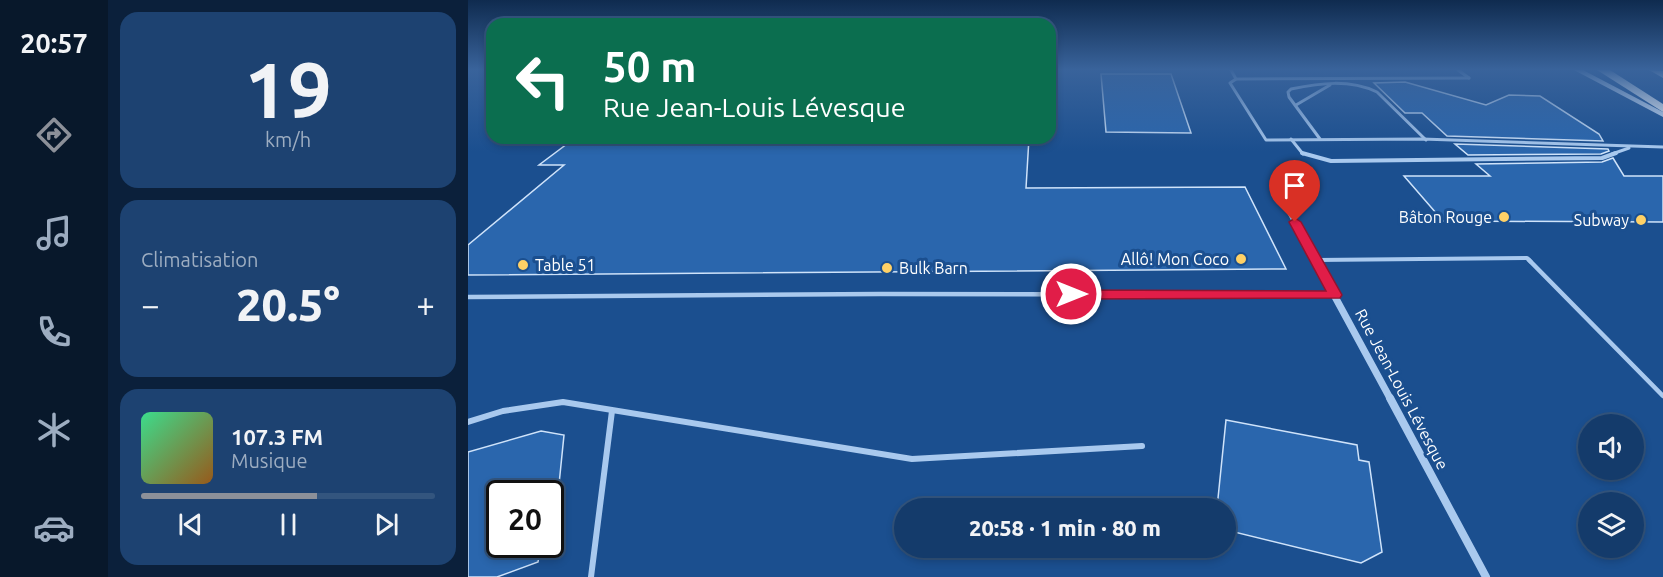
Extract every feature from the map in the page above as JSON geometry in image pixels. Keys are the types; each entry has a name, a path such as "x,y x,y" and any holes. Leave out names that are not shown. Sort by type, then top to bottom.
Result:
{"highway":[{"path":"1644,97 1663,109"}],"main road":[{"path":"1627,97 1663,116"}],"street":[{"name":"Rue Jean-Louis Lévesque","path":"1274,183 1486,577"}],"lane":[{"path":"1239,97 1266,140 1426,140 1663,147"},
{"path":"1289,97 1320,139"},
{"path":"1296,105 1309,97"},
{"path":"1382,97 1426,140"},
{"path":"1291,140 1304,155 1331,161 1602,158 1632,147"},
{"path":"1316,260 1527,258 1663,396"},
{"path":"468,297 870,294 1335,295"},
{"path":"468,422 503,411 563,402 912,459 1142,446"},
{"path":"591,577 612,411"}],"building":[{"path":"1103,97 1179,97 1191,133 1106,132"},
{"path":"1388,97 1458,97 1486,105 1505,97 1541,97 1599,134 1603,141 1447,136 1422,113 1405,113"},
{"path":"567,144 1029,144 1026,188 1245,187 1286,269 468,275 468,245 564,165 539,165"},
{"path":"1455,144 1608,149 1609,151 1601,154 1468,155"},
{"path":"1613,158 1624,176 1663,176 1663,222 1443,221 1404,176 1490,176 1476,164 1602,162"},
{"path":"1226,420 1357,445 1359,460 1369,462 1382,552 1361,563 1236,532 1236,498 1218,498"},
{"path":"541,431 564,435 559,480 486,480 486,558 539,558 538,562 497,577 468,577 468,452"}],"place":[{"name":"Bâton Rouge","path":"1504,217"},
{"name":"Subway","path":"1641,220"},
{"name":"Allô! Mon Coco","path":"1241,259"},
{"name":"Table 51","path":"523,265"},
{"name":"Bulk Barn","path":"887,268"}],"route":[{"path":"1071,294 1335,295 1295,222"}]}
